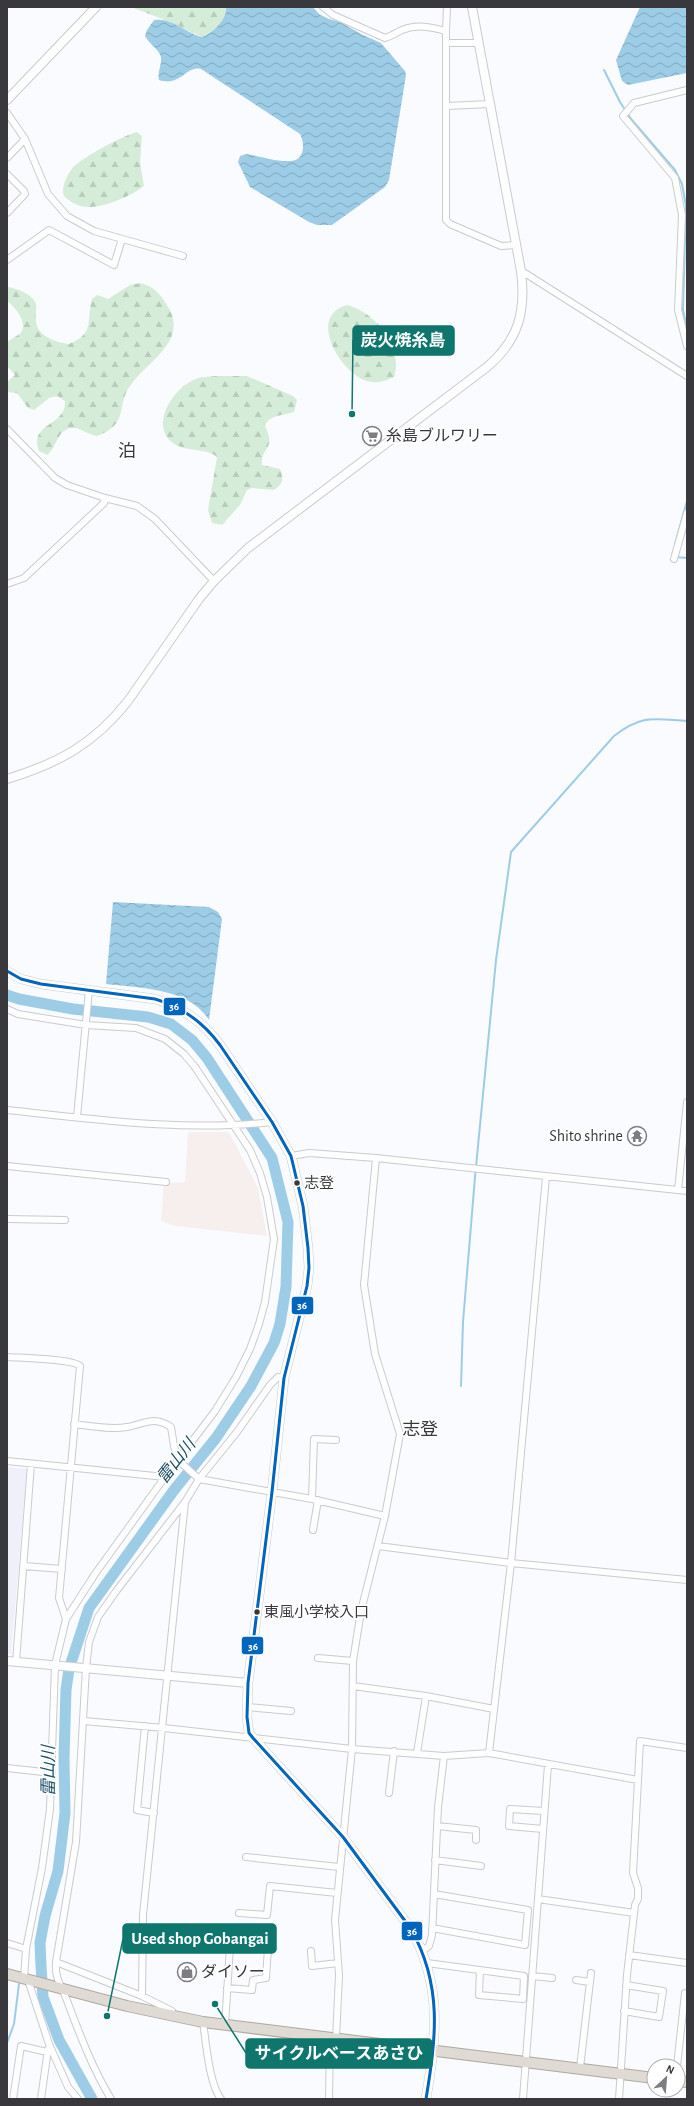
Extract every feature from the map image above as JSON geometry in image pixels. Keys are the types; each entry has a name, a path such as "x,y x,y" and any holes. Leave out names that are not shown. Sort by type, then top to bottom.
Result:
{"highway":[{"path":"7,1974 63,1990 203,2022 646,2077"}],"main road":[{"path":"7,971 21,979 40,984 155,999 168,1003 192,1016 212,1034 220,1045 272,1122 291,1156 307,1227 309,1268 307,1286 284,1378 272,1492 248,1683 247,1707 250,1733 343,1837 411,1929 422,1951 427,1963 436,2014 434,2050 426,2099"}],"street":[{"path":"7,100 96,7"},
{"path":"323,7 333,16 385,38 403,30 418,26 426,26 446,31"},
{"path":"447,7 446,220 450,224 501,246 516,245"},
{"path":"7,779 60,760 92,739 106,727 128,701 191,610 214,581 263,536 487,367 503,352 517,328 521,314 523,289 472,7"},
{"path":"446,43 479,44"},
{"path":"687,90 634,103 623,116 675,178 682,215 678,310 687,346"},
{"path":"446,106 490,104"},
{"path":"7,113 25,139 48,194 58,207 83,225 122,239 183,256"},
{"path":"7,158 25,139"},
{"path":"7,174 24,191 25,194 7,214"},
{"path":"682,215 687,207"},
{"path":"7,260 49,230 114,265 122,239"},
{"path":"520,270 687,376"},
{"path":"7,429 55,478 67,485 105,498 137,506 155,519 214,581"},
{"path":"7,584 24,578 104,503 105,498"},
{"path":"675,556 687,513"},
{"path":"77,1117 89,990"},
{"path":"7,1009 18,1014 86,1025 136,1028 155,1034 176,1046 195,1067 250,1150 260,1173 273,1226 274,1239 265,1302 250,1349 236,1377 215,1411 179,1461 165,1477 94,1574 66,1619 55,1665 52,1773 47,1839 26,1949 29,1980 49,2044 68,2086 78,2099"},
{"path":"678,1190 687,1102"},
{"path":"7,1110 191,1126 235,1126 272,1122"},
{"path":"291,1156 310,1153 376,1158 687,1191"},
{"path":"329,2099 333,2038 339,2005 338,1963 334,1920 352,1749 353,1661 361,1611 385,1516 400,1434 376,1354 364,1285 376,1158"},
{"path":"7,1166 166,1182"},
{"path":"489,1753 511,1563 546,1177"},
{"path":"7,1219 65,1220"},
{"path":"7,1357 77,1363 80,1366 59,1598 66,1619"},
{"path":"111,2099 97,2076 83,2045 57,1976 56,1962 76,1842 86,1668 89,1642 98,1617 185,1502 198,1479 237,1432 270,1385 278,1377 284,1378"},
{"path":"74,1424 101,1428 127,1427 144,1421 164,1422 171,1427 179,1461 198,1479 315,1499 385,1516"},
{"path":"313,1530 315,1499 314,1439 336,1440"},
{"path":"7,1461 165,1477"},
{"path":"16,1662 31,1464"},
{"path":"142,1996 143,1915 164,1728 185,1502"},
{"path":"378,1546 511,1563 687,1580"},
{"path":"24,1566 62,1569"},
{"path":"318,1658 353,1661"},
{"path":"7,1661 248,1683"},
{"path":"353,1686 426,1696 494,1709"},
{"path":"417,1754 426,1696"},
{"path":"247,1707 291,1711"},
{"path":"84,1721 145,1726 352,1749 444,1756 489,1753 548,1765 638,1780"},
{"path":"145,1726 137,1810 154,1813"},
{"path":"619,2099 626,1985 634,1913 638,1899 638,1888 633,1873 640,1741 687,1748"},
{"path":"389,1793 394,1751"},
{"path":"422,1951 429,1946 432,1928 437,1826 444,1756"},
{"path":"523,2099 548,1765"},
{"path":"7,1768 52,1773"},
{"path":"543,1829 509,1826 510,1809 544,1811"},
{"path":"437,1826 476,1830 476,1840"},
{"path":"246,1857 339,1867"},
{"path":"435,1860 481,1866"},
{"path":"239,1913 267,1915 270,1886 337,1893"},
{"path":"432,1928 525,1945 528,1910 434,1894"},
{"path":"538,1899 634,1913"},
{"path":"224,2025 231,1931"},
{"path":"7,1943 26,1949"},
{"path":"227,1988 252,1990 253,1980 266,1978 268,1948 230,1945"},
{"path":"312,1951 312,1966 338,1963"},
{"path":"629,1955 687,1963"},
{"path":"56,1962 142,1996 172,2010 172,2016"},
{"path":"427,1963 480,1970 524,1976 523,1999 479,1995 480,1970"},
{"path":"580,2068 591,1973"},
{"path":"532,1976 552,1978"},
{"path":"576,1980 590,1982"},
{"path":"624,2011 659,2016 663,1991 626,1985"},
{"path":"678,2058 682,2017 685,2012 685,1993"},
{"path":"203,2022 214,2086 220,2099"},
{"path":"41,2099 49,2044"},
{"path":"13,2099 21,2046 47,2052"}],"shaded area":[{"path":"188,1132 229,1132 258,1188 267,1236 176,1226 161,1221 164,1183 185,1182"},
{"path":"7,1467 27,1469 11,1654 7,1654"}],"green space":[{"path":"131,7 226,7 226,11 222,21 215,29 202,37 170,22"},
{"path":"137,132 142,136 140,162 144,186 114,202 96,207 80,206 71,202 64,196 64,183 75,165 102,148"},
{"path":"140,283 149,286 156,291 167,305 173,318 173,329 170,340 164,349 130,386 126,393 121,414 114,426 97,436 76,428 68,429 60,435 53,448 47,455 39,451 37,442 39,435 43,429 60,415 64,409 65,401 57,396 49,398 34,410 28,408 17,393 7,392 7,382 15,375 7,366 7,342 21,333 23,324 20,315 7,301 7,287 24,292 34,300 36,304 37,326 43,334 52,340 69,344 83,336 86,331 92,299 97,295 108,299 130,285"},
{"path":"347,305 368,315 385,332 395,354 396,366 394,377 381,382 367,381 357,376 347,368 338,357 328,332 329,321 335,311"},
{"path":"247,376 293,396 297,400 294,412 273,417 265,426 269,444 263,455 262,465 280,469 282,481 274,490 252,488 247,490 240,505 222,525 212,523 208,510 217,457 208,452 183,448 173,443 166,435 163,426 164,416 173,397 189,382 202,377"}],"water":[{"path":"226,7 313,7 319,14 340,22 381,43 405,71 406,75 389,180 385,187 332,225 317,225 309,222 250,187 238,162 240,156 246,154 279,161 295,160 301,155 303,146 300,134 201,69 191,70 173,81 159,80 161,57 158,51 145,36 154,20 173,23 202,37 215,29 222,21"},
{"path":"640,7 687,7 687,73 628,85 622,81 616,60"},
{"path":"113,902 209,907 218,912 222,919 209,1020 200,1009 189,1001 177,996 148,989 106,984"}],"waterway":[{"path":"604,70 620,102 631,119 675,170 682,184 686,206 683,310 687,329"},
{"path":"675,544 687,501"},
{"path":"676,557 687,558"},
{"path":"461,1386 463,1322 475,1177 496,960 511,852 614,736 624,729 641,721 657,719 687,721"},
{"name":"雷山川","path":"7,995 19,999 73,1009 148,1017 171,1024 192,1040 207,1058 272,1158 288,1222 286,1287 280,1324 274,1343 251,1386 216,1438 174,1490 89,1608 69,1669 66,1690 64,1758 65,1813 58,1871 45,1916 40,1943 41,1966 43,1997 59,2040 92,2099"},
{"path":"7,2043 14,2024 19,1984"}],"transit line":[{"name":"36","path":"7,971 21,979 41,984 155,999 175,1006 192,1016 207,1029 220,1045 272,1122 291,1156 303,1206 309,1268 307,1286 284,1378 272,1492 248,1683 247,1717 249,1733 343,1837 411,1929 421,1950 428,1971 434,2012 432,2055 426,2099"}],"place":[{"name":"炭火焼糸島","path":"352,414"},
{"name":"糸島ブルワリー","path":"372,436"},
{"name":"Shito shrine","path":"637,1136"},
{"name":"志登","path":"297,1183"},
{"name":"東風小学校入口","path":"257,1612"},
{"name":"ダイソー","path":"187,1972"},
{"name":"サイクルベースあさひ","path":"215,2004"},
{"name":"Used shop Gobangai","path":"107,2016"}],"district":[{"name":"泊","path":"127,452"},
{"name":"志登","path":"420,1430"}]}
